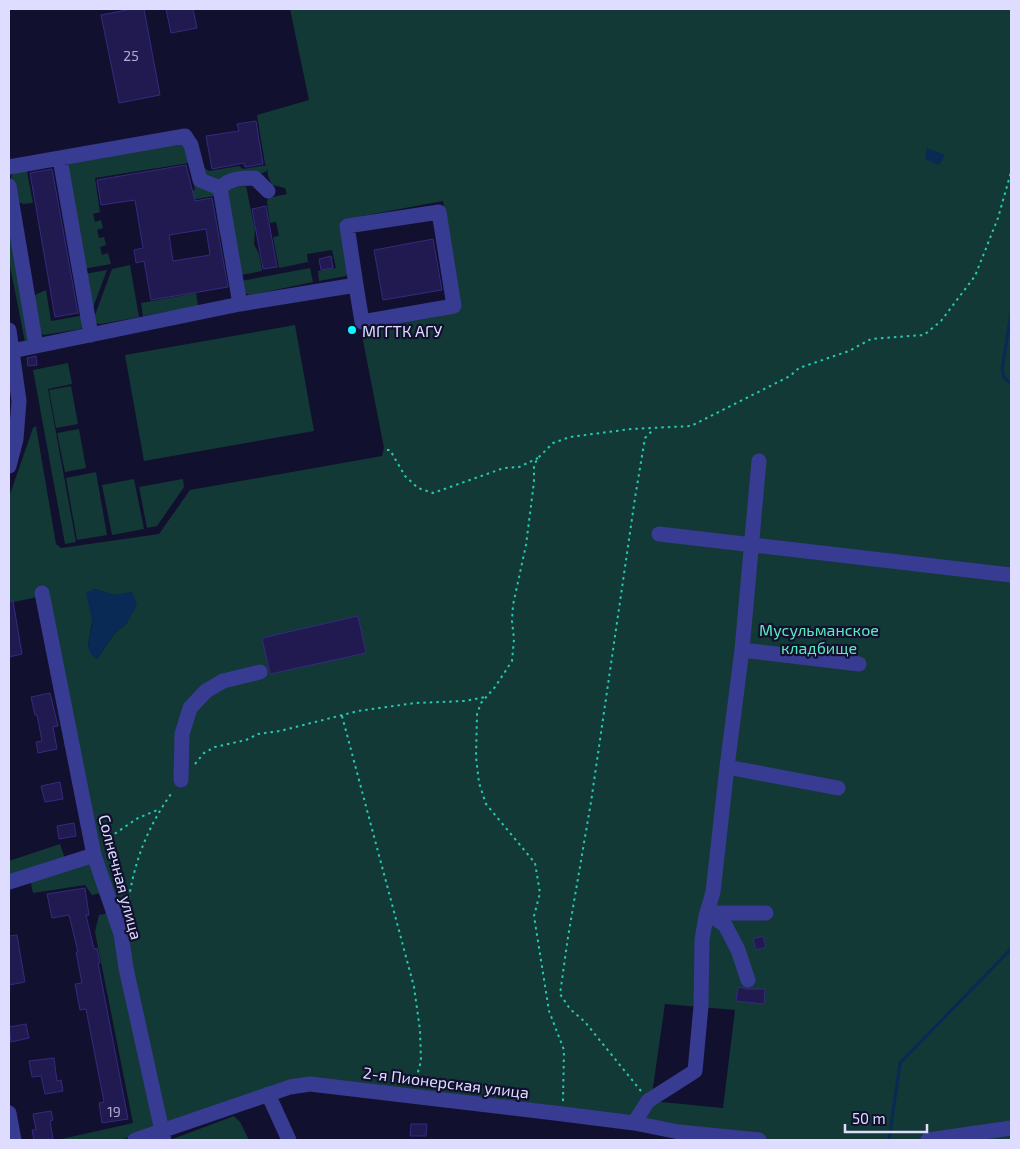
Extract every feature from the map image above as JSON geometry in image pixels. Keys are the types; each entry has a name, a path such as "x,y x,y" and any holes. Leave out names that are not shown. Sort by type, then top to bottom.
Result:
{"street":[{"path":"9,167 185,136 191,146 200,180 220,188"},
{"path":"60,159 92,335"},
{"path":"220,188 232,180 255,178 268,191"},
{"path":"9,186 36,346"},
{"path":"220,188 240,304"},
{"path":"439,212 454,306 362,322 356,285 347,226 439,212"},
{"path":"12,351 240,304 356,285"},
{"path":"9,330 19,401 16,439 9,466"},
{"path":"634,1123 648,1101 695,1071 701,1006 702,940 706,913 714,892 742,650 759,461"},
{"path":"659,534 1011,575"},
{"name":"Солнечная улица","path":"42,593 93,849 120,934 164,1136"},
{"path":"742,650 859,664"},
{"path":"181,780 182,734 190,708 206,692 223,681 260,672"},
{"path":"727,767 838,788"},
{"path":"9,882 93,849"},
{"path":"706,913 766,913"},
{"path":"706,913 724,925 738,950 748,980"},
{"name":"2-я Пионерская улица","path":"136,1140 164,1136 268,1094 290,1087 310,1084 634,1123 678,1136 759,1140"},
{"path":"268,1094 289,1140"},
{"path":"9,1113 14,1140"},
{"path":"928,1140 1011,1128"}],"path":[{"path":"563,1114 564,1050 549,1011 542,976 534,916 540,893 535,863 486,804 479,784 476,757 477,714 481,704 495,687 512,660 514,638 513,606 526,545 534,482 534,465 538,458 553,443 570,437 631,429 691,426 790,376 799,368 849,352 871,339 924,335 941,321 975,276 998,218 1011,172"},
{"path":"648,1101 585,1022 570,1009 560,994 594,782 635,498 645,438 654,429"},
{"path":"387,450 390,450 405,476 418,488 433,493 504,468 519,467 538,458"},
{"path":"127,912 134,867 144,839 161,808 181,780 204,754 215,747 246,740 258,734 280,731 358,711 415,703 465,701 487,696"},
{"path":"342,716 414,987 420,1030 421,1061 412,1095"},
{"path":"93,849 138,818 161,808"}],"green space":[{"name":"Мусульманское кладбище","path":"290,9 1011,9 1011,1140 759,1140 310,1084 163,1132 94,855 41,593 33,598 9,603 9,497 33,428 36,426 56,544 61,548 159,534 190,490 382,456 384,448 360,325 461,307 443,201 341,220 350,270 346,276 319,281 318,271 336,268 332,250 307,254 308,262 279,268 273,237 279,236 276,222 270,223 267,202 268,198 287,194 285,188 272,185 268,176 267,166 267,171 260,174 228,179 224,234 220,236 214,196 157,206 155,197 195,190 189,163 95,178 100,212 93,214 95,222 101,220 103,228 97,230 99,238 104,237 106,245 100,247 102,255 108,253 111,264 83,269 67,162 184,138 204,168 209,171 239,166 243,169 267,165 265,164 257,115 309,100","holes":["95,589 113,595 127,623 114,634 97,659 88,646","665,1004 735,1010 723,1108 651,1101"]},
{"path":"26,166 33,203 23,204 19,202 11,179 12,171"},
{"path":"246,186 255,230 254,244 259,254 262,271 241,275 226,193 228,187"},
{"path":"9,201 29,339 25,342 9,261"},
{"path":"130,265 139,317 101,324 92,323 112,269"},
{"path":"310,268 313,282 250,295 245,293 241,281"},
{"path":"107,270 91,313 84,274"},
{"path":"46,290 51,321 85,315 81,329 44,335 38,332 32,301 35,295"},
{"path":"196,293 198,306 143,316 141,303"},
{"path":"295,325 314,431 144,461 125,355"},
{"path":"68,363 72,384 48,389 76,542 65,544 33,370"},
{"path":"71,386 78,424 56,428 49,390"},
{"path":"79,429 86,468 65,472 57,433"},
{"path":"96,472 107,535 77,540 66,478"},
{"path":"134,479 144,529 112,535 102,485"},
{"path":"183,479 184,487 157,526 147,528 139,487"},
{"path":"60,844 65,859 9,878 9,861"},
{"path":"84,862 94,866 101,893 92,895 85,885 33,893 30,879"},
{"path":"110,913 155,1122 150,1131 120,1140 57,1140 133,1123 95,932 99,915"},
{"path":"234,1116 240,1122 249,1140 170,1140"}],"water":[{"path":"927,148 945,155 939,165 925,159"},
{"path":"95,589 113,595 132,592 137,605 127,623 114,634 97,659 89,651 88,647 92,622 86,593"}],"building":[{"path":"132,9 144,9 160,95 119,103 101,15"},
{"path":"166,9 193,9 197,28 171,33"},
{"path":"256,121 263,164 245,167 244,163 212,169 206,136 239,131 237,124"},
{"path":"186,165 195,201 212,198 228,287 151,300 144,261 136,263 134,250 143,248 135,200 101,205 97,180","holes":["206,229 210,255 173,261 169,235"]},
{"path":"52,169 78,313 55,317 30,173"},
{"path":"266,206 277,267 263,269 252,209"},
{"path":"433,239 442,290 383,300 374,250"},
{"path":"331,256 333,268 321,270 319,259"},
{"path":"36,356 37,365 28,366 27,358"},
{"path":"9,601 13,601 22,654 9,657"},
{"path":"358,616 366,653 270,674 262,638"},
{"path":"50,693 58,726 53,727 57,749 38,753 36,742 42,741 31,697"},
{"path":"60,782 63,799 45,802 41,786"},
{"path":"74,823 76,836 59,839 57,826"},
{"path":"85,888 89,915 86,915 94,949 97,948 100,963 98,963 128,1119 102,1123 99,1103 104,1102 86,1009 80,1010 75,984 82,983 76,952 78,952 69,915 52,918 47,894"},
{"path":"17,935 25,982 9,985 9,936"},
{"path":"763,936 766,947 756,950 753,939"},
{"path":"738,987 765,989 764,1004 736,1001"},
{"path":"26,1024 29,1038 11,1042 9,1027"},
{"path":"54,1058 57,1081 61,1080 63,1091 45,1094 41,1076 32,1077 29,1061"},
{"path":"51,1111 53,1120 50,1121 53,1139 34,1140 32,1130 36,1130 33,1114"},
{"path":"411,1124 427,1124 426,1136 410,1136"}],"waterway":[{"path":"1011,313 1002,370 1005,379 1011,383"},
{"path":"889,1140 900,1063 1011,949"}],"place":[{"name":"МГГТК АГУ","path":"352,330"}]}
